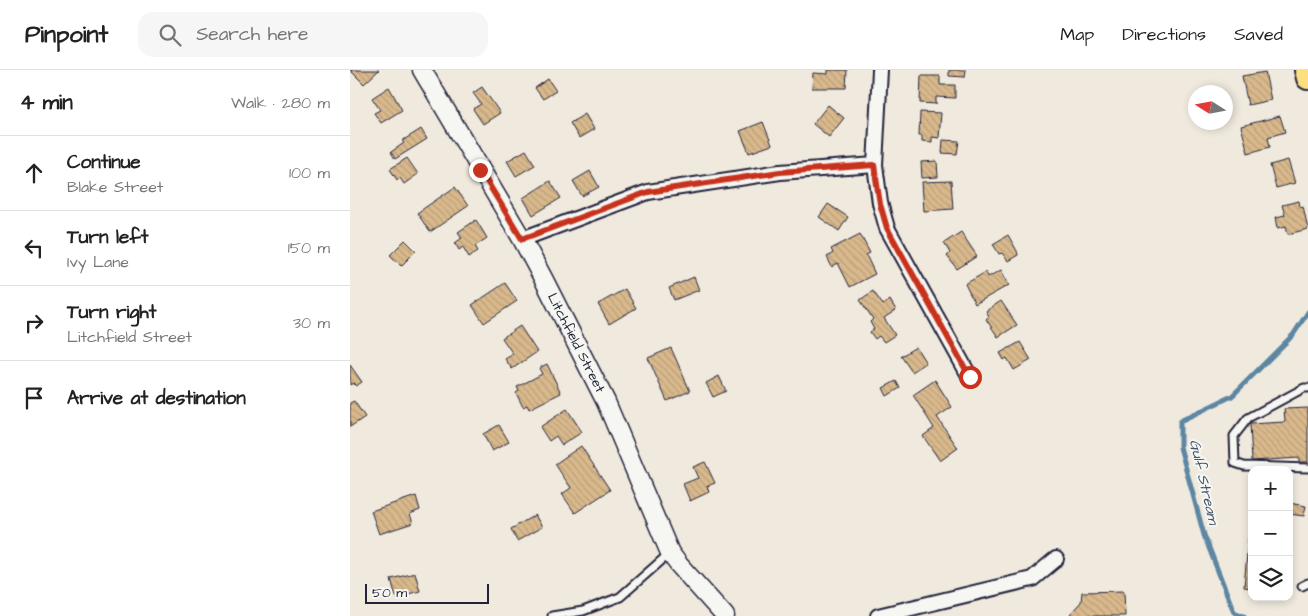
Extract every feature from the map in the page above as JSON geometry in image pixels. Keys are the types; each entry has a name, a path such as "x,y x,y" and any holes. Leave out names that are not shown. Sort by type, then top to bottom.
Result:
{"highway":[{"path":"1306,70 1308,78"}],"street":[{"name":"Litchfield Street","path":"422,70 522,239 606,402 670,553 725,616"},
{"path":"880,70 874,165 880,204 887,228 970,377"},
{"path":"522,239 648,192 780,172 874,165"},
{"path":"878,616 1032,579 1056,559"}],"lane":[{"path":"1308,388 1304,388 1248,418 1234,436 1235,463 1244,466 1308,468"},
{"path":"552,616 583,611 620,597 670,553"}],"building":[{"path":"350,70 379,70 364,84"},
{"path":"828,70 847,70 846,88 812,88 813,73 828,74"},
{"path":"949,70 966,70 965,77 949,76"},
{"path":"1265,72 1271,100 1248,105 1242,76"},
{"path":"921,76 940,76 940,85 955,85 955,98 936,97 936,104 920,103"},
{"path":"548,79 556,91 543,99 535,88"},
{"path":"389,87 402,110 381,123 374,113 380,110 372,98"},
{"path":"482,87 500,113 483,124 473,109 481,104 473,93"},
{"path":"828,105 844,118 829,137 813,124"},
{"path":"920,112 941,113 939,138 932,137 932,142 922,141 922,135 919,135"},
{"path":"585,114 594,129 579,138 570,123"},
{"path":"1280,116 1285,132 1268,137 1270,147 1248,153 1241,126"},
{"path":"763,122 772,145 749,153 740,131"},
{"path":"421,129 427,139 395,159 391,152 404,143 402,141"},
{"path":"943,140 959,141 957,154 942,153"},
{"path":"526,150 535,165 516,176 507,161"},
{"path":"407,158 418,174 404,184 400,178 397,180 390,169"},
{"path":"1288,160 1295,183 1276,188 1270,165"},
{"path":"937,161 938,177 922,178 921,162"},
{"path":"590,171 599,187 582,196 573,181"},
{"path":"550,181 561,198 533,215 523,198"},
{"path":"951,181 953,209 924,211 922,182"},
{"path":"455,187 468,206 430,232 417,213"},
{"path":"1299,201 1300,207 1303,206 1308,229 1288,234 1286,226 1278,228 1276,217 1285,215 1282,205"},
{"path":"828,204 848,217 839,231 819,217"},
{"path":"476,220 487,238 475,246 478,251 469,257 463,247 459,250 455,243 462,238 458,232"},
{"path":"961,232 977,256 957,269 947,256 950,253 944,243"},
{"path":"860,234 870,253 866,255 875,274 850,287 838,263 832,267 827,257 833,253 831,249"},
{"path":"1008,235 1018,255 1008,261 1002,253 999,254 993,244"},
{"path":"405,240 416,251 401,266 390,255"},
{"path":"1001,270 1009,285 975,304 965,284 986,272 988,277"},
{"path":"694,277 699,290 674,300 669,288"},
{"path":"505,283 517,301 484,323 472,305"},
{"path":"625,289 636,308 609,324 598,304"},
{"path":"873,291 883,305 890,300 896,310 884,318 895,335 884,342 879,336 875,339 870,332 874,329 870,322 873,319 860,300"},
{"path":"1001,301 1017,325 998,337 986,319 989,316 986,311"},
{"path":"520,326 537,352 512,369 505,359 513,354 502,338"},
{"path":"1020,342 1031,360 1014,370 1007,358 1004,360 1000,353"},
{"path":"916,347 926,363 912,372 901,356"},
{"path":"671,348 690,391 667,401 648,358"},
{"path":"547,364 561,393 529,409 527,405 523,407 516,393 519,391 517,387 542,374 539,368"},
{"path":"350,365 362,382 356,386 353,383 350,385"},
{"path":"719,376 726,391 713,397 706,383"},
{"path":"935,380 952,407 937,417 958,448 940,461 923,436 934,428 913,395"},
{"path":"896,381 900,388 887,396 883,388"},
{"path":"354,401 365,417 350,427 350,403"},
{"path":"1308,408 1308,462 1299,462 1299,458 1252,461 1250,424 1285,422 1284,409"},
{"path":"567,409 582,432 562,445 556,436 549,441 540,427"},
{"path":"499,425 509,442 492,451 483,434"},
{"path":"581,446 610,490 575,513 562,494 571,488 555,464"},
{"path":"705,462 715,483 707,486 709,492 690,501 683,484 698,478 693,467"},
{"path":"416,496 420,510 410,514 413,523 379,534 371,511"},
{"path":"1293,504 1306,506 1304,516 1293,515"},
{"path":"535,515 542,527 517,541 511,529"},
{"path":"1248,542 1248,588 1244,587"},
{"path":"415,573 420,591 396,597 391,579"},
{"path":"1124,591 1125,616 1072,616 1070,614 1081,602 1082,592"}],"waterway":[{"name":"Gulf Stream","path":"1244,616 1234,612 1204,535 1180,447 1180,421 1232,396 1293,335 1308,312"}],"route":[{"path":"480,170 522,239 648,192 780,172 874,165 880,204 887,228 970,377"}]}
